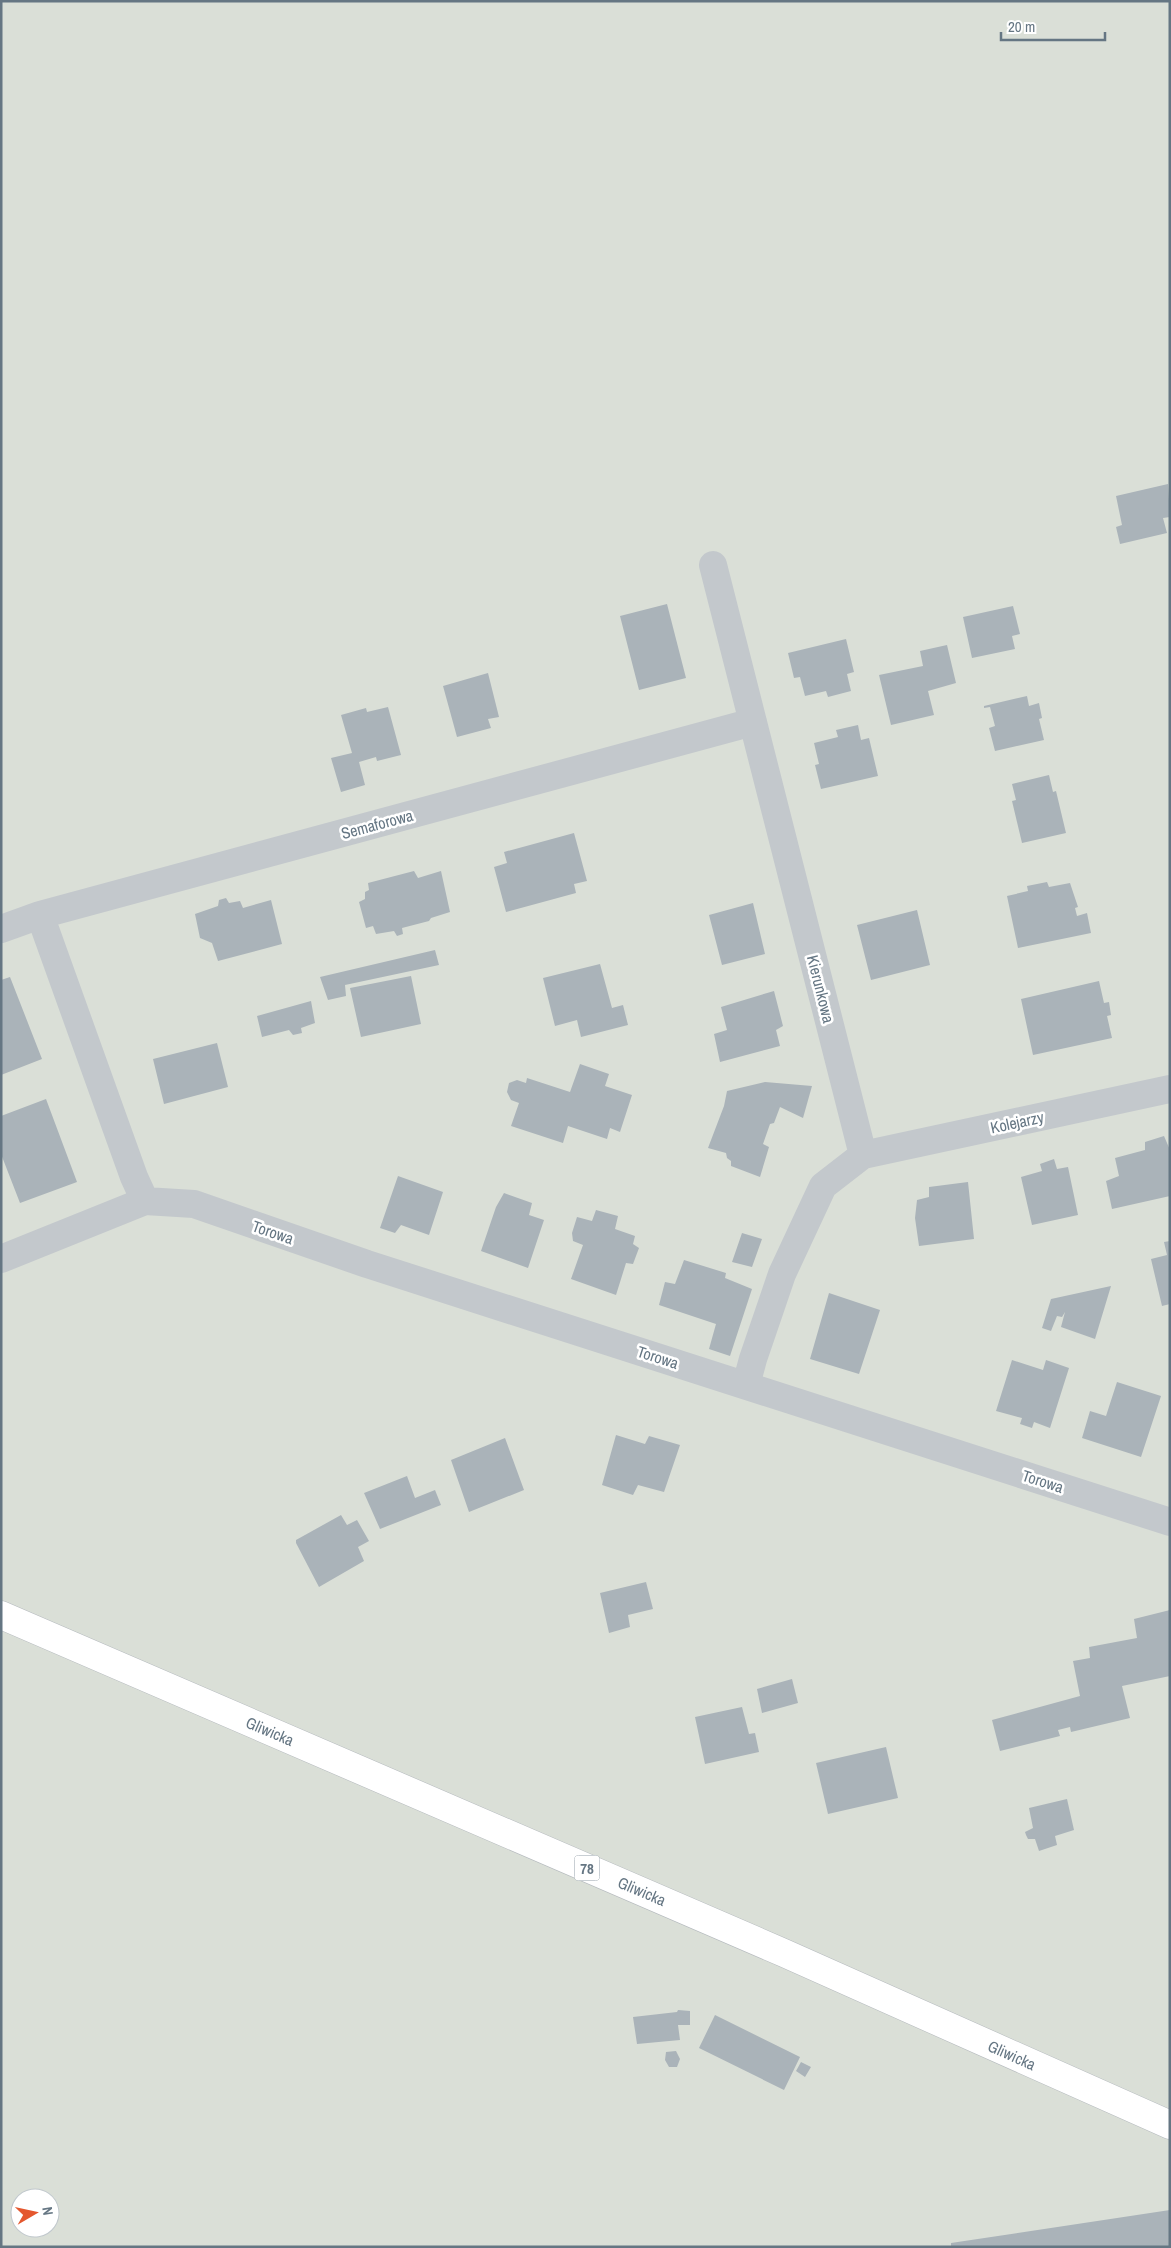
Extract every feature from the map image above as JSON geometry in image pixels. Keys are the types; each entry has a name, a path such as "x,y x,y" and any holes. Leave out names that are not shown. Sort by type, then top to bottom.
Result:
{"main road":[{"name":"Gliwicka","path":"1,1615 784,1953 1170,2125"}],"street":[{"name":"Kierunkowa","path":"713,565 863,1155"},
{"name":"Semaforowa","path":"1,929 40,915 753,722"},
{"path":"40,915 134,1177 145,1201"},
{"name":"Kolejarzy","path":"863,1155 1170,1089"},
{"path":"746,1385 753,1358 782,1274 823,1186 863,1155"},
{"name":"Torowa","path":"1,1259 145,1201 194,1204 367,1264 1170,1522"}],"shaded area":[{"path":"1,1 1170,1 1170,2247 1,2247"}],"building":[{"path":"1168,484 1170,517 1163,518 1167,533 1120,544 1116,527 1122,525 1116,496"},
{"path":"667,604 686,678 639,690 620,616"},
{"path":"1013,606 1020,634 1012,636 1015,649 972,658 963,617"},
{"path":"846,639 854,672 847,674 851,691 828,697 826,691 805,696 800,677 794,678 788,653"},
{"path":"947,645 956,683 928,691 934,715 891,725 879,675 923,666 920,651"},
{"path":"488,673 499,717 488,719 491,728 457,737 443,686"},
{"path":"1027,696 1029,706 1039,703 1042,718 1039,719 1044,740 995,751 989,728 995,726 990,707 984,708 984,706"},
{"path":"388,707 401,755 377,761 376,757 359,762 365,785 341,792 331,758 352,753 341,715 366,708 367,712"},
{"path":"858,725 861,740 869,738 878,776 821,789 815,765 819,764 814,743 838,737 836,730"},
{"path":"1049,775 1053,792 1056,791 1066,833 1022,843 1012,801 1016,800 1012,784"},
{"path":"574,833 587,881 574,884 576,893 506,912 494,867 507,863 504,852"},
{"path":"414,871 418,878 441,871 450,912 431,918 429,921 402,928 403,934 397,936 394,931 376,934 373,926 366,928 359,902 365,899 365,892 369,890 368,883"},
{"path":"1047,882 1049,887 1070,883 1078,907 1075,908 1077,916 1087,913 1091,933 1018,948 1007,896 1028,891 1027,886"},
{"path":"226,898 229,903 240,901 243,908 271,900 282,944 218,961 212,943 200,938 195,914 218,906 219,900"},
{"path":"753,903 765,954 722,965 709,915"},
{"path":"917,910 930,965 871,980 857,925"},
{"path":"435,950 439,965 345,985 346,996 328,1000 320,977"},
{"path":"600,964 612,1008 623,1005 628,1025 581,1037 577,1020 555,1026 543,978"},
{"path":"411,976 421,1024 361,1037 350,988"},
{"path":"10,977 42,1059 1,1075 1,980"},
{"path":"1099,981 1104,1003 1109,1002 1111,1015 1107,1016 1112,1038 1033,1055 1021,999"},
{"path":"774,991 783,1026 776,1030 780,1046 720,1062 714,1034 727,1030 721,1007"},
{"path":"311,1001 315,1023 301,1028 302,1033 293,1035 289,1030 262,1037 257,1016"},
{"path":"217,1043 228,1087 164,1104 153,1059"},
{"path":"580,1064 609,1074 605,1086 632,1095 620,1132 610,1128 607,1139 568,1126 563,1143 511,1126 519,1103 511,1100 507,1092 509,1083 517,1080 526,1083 527,1078 570,1092"},
{"path":"765,1082 812,1086 803,1118 780,1107 774,1123 770,1124 763,1144 769,1147 760,1177 731,1166 731,1161 727,1158 726,1153 708,1148 724,1106 727,1091"},
{"path":"46,1099 77,1182 20,1203 1,1154 1,1116"},
{"path":"1164,1136 1170,1150 1170,1196 1112,1209 1106,1181 1119,1176 1115,1158 1145,1150 1145,1142"},
{"path":"1054,1159 1057,1169 1068,1167 1078,1215 1032,1225 1021,1177 1042,1171 1040,1164"},
{"path":"398,1176 443,1192 429,1235 401,1225 395,1233 380,1228"},
{"path":"968,1182 974,1239 919,1246 915,1218 917,1200 929,1197 929,1187"},
{"path":"504,1193 532,1203 529,1215 544,1220 528,1268 481,1251 496,1207"},
{"path":"596,1210 618,1216 615,1229 635,1236 633,1244 639,1248 633,1264 626,1263 616,1295 571,1279 583,1245 573,1241 572,1233 577,1217 592,1221"},
{"path":"742,1233 762,1239 752,1267 732,1262"},
{"path":"1170,1241 1170,1304 1162,1306 1151,1259 1167,1255 1164,1242"},
{"path":"684,1260 726,1273 725,1278 752,1289 730,1356 709,1349 716,1324 659,1305 665,1282 675,1284"},
{"path":"1111,1286 1095,1339 1061,1327 1065,1312 1062,1317 1057,1316 1051,1331 1042,1328 1051,1299"},
{"path":"829,1293 880,1310 859,1374 810,1359"},
{"path":"1012,1360 1043,1370 1046,1360 1069,1368 1050,1428 1034,1422 1032,1428 1020,1424 1022,1418 996,1411"},
{"path":"1117,1382 1161,1396 1141,1457 1082,1438 1090,1411 1106,1416"},
{"path":"616,1435 645,1444 649,1436 680,1445 664,1492 638,1485 633,1495 602,1485"},
{"path":"505,1438 524,1490 469,1512 451,1460"},
{"path":"407,1476 415,1498 435,1490 441,1505 380,1529 364,1493"},
{"path":"341,1515 347,1525 357,1520 369,1541 358,1547 364,1561 319,1587 296,1540"},
{"path":"646,1582 653,1609 628,1615 630,1627 609,1633 600,1593"},
{"path":"1170,1610 1170,1676 1122,1686 1130,1718 1071,1732 1070,1727 1058,1730 1060,1736 1000,1751 992,1720 1080,1696 1073,1661 1090,1658 1089,1647 1137,1638 1134,1619"},
{"path":"792,1679 798,1703 762,1713 757,1689"},
{"path":"742,1707 749,1734 755,1733 759,1752 705,1764 695,1717"},
{"path":"886,1747 898,1798 828,1814 816,1763"},
{"path":"1067,1799 1074,1830 1055,1836 1057,1845 1039,1851 1035,1839 1028,1839 1025,1832 1033,1828 1029,1808"},
{"path":"678,2010 690,2011 690,2025 678,2025 680,2040 637,2044 633,2017 677,2012"},
{"path":"715,2015 800,2057 784,2090 699,2048"},
{"path":"676,2051 680,2059 677,2067 669,2067 665,2060 666,2052"},
{"path":"801,2062 811,2067 805,2077 796,2071"},
{"path":"1170,2210 1170,2247 951,2247 951,2243"}]}
